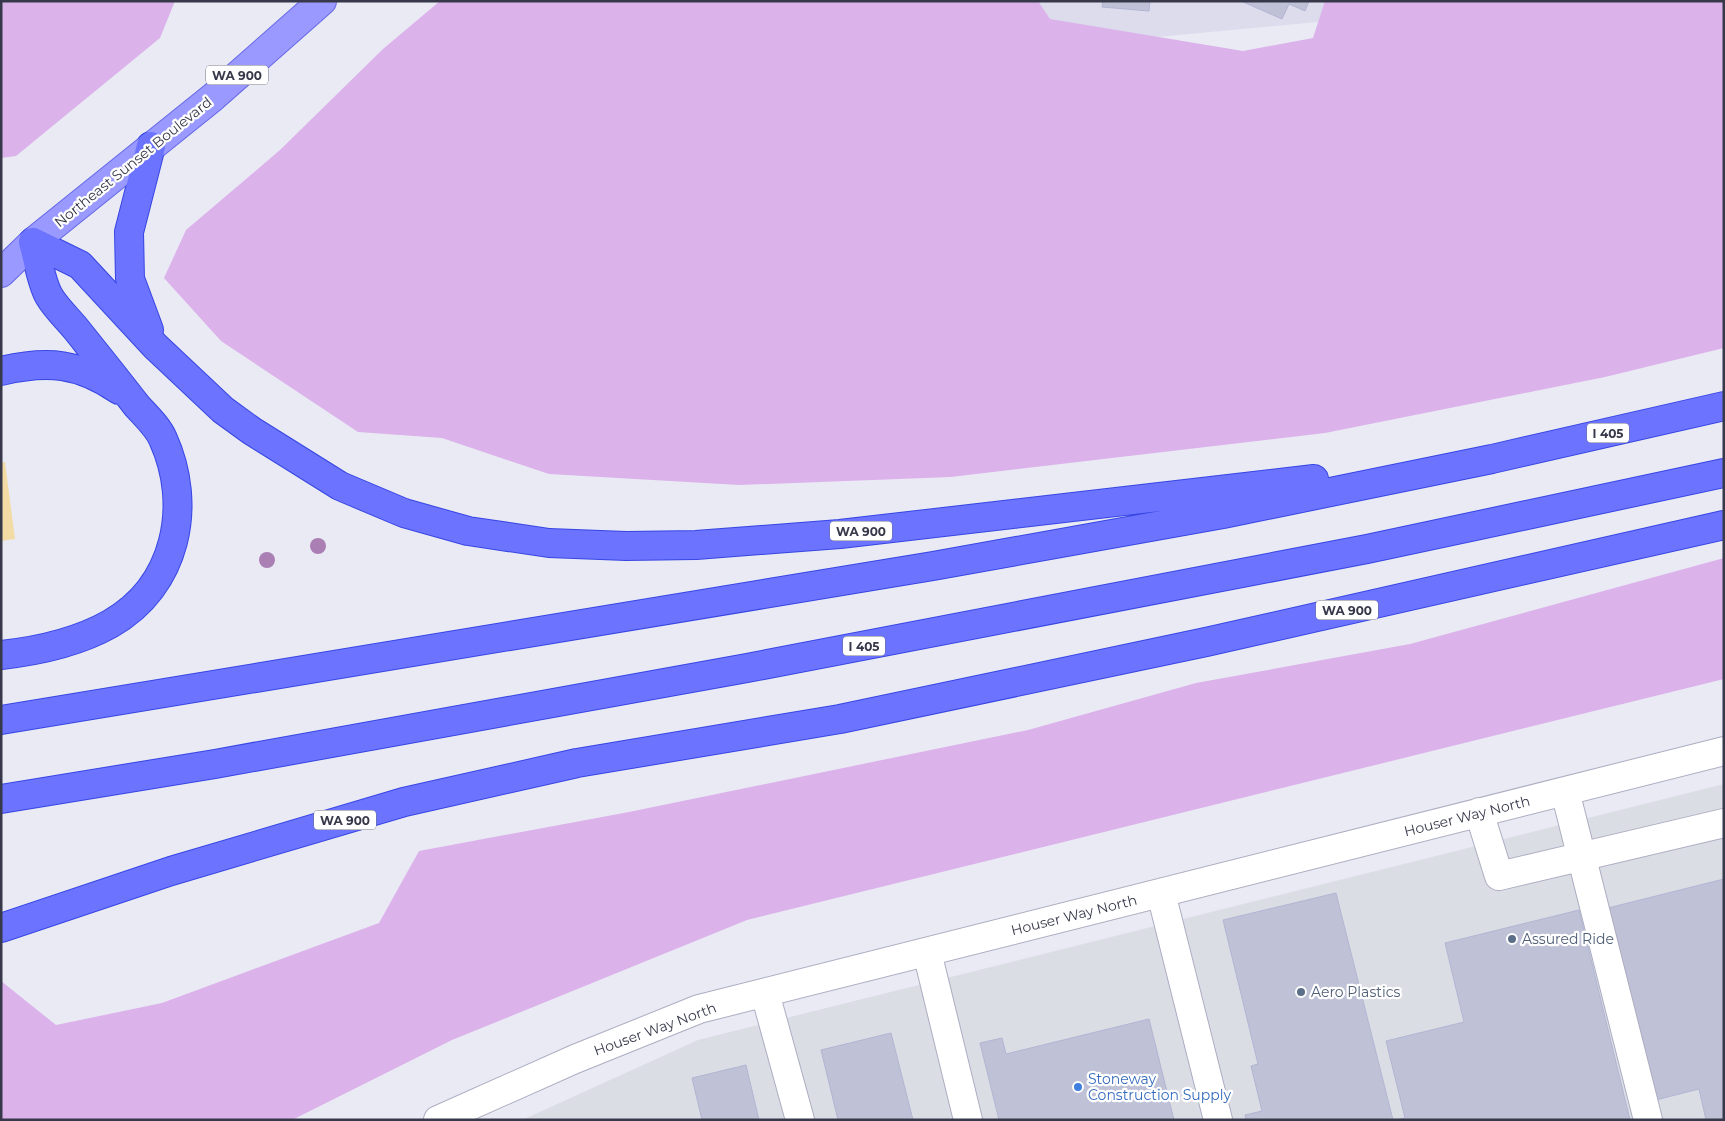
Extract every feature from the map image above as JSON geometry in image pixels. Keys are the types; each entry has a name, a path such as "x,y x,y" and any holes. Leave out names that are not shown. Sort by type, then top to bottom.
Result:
{"highway":[{"path":"150,146 129,232 130,279 155,346"},
{"path":"1,655 77,638 111,623 139,602 157,579 171,551 178,524 179,495 176,473 162,437 49,296 33,242"},
{"name":"WA 900","path":"33,242 80,264 155,346 223,410 340,486 404,513 468,531 550,543 626,546 696,545 840,534 1492,459"},
{"path":"1,371 31,364 69,367 100,378 133,400"},
{"name":"I 405","path":"1,720 934,566 1222,514 1492,459 1724,406"},
{"name":"I 405","path":"1,799 206,765 853,648 1357,551 1724,473"},
{"name":"WA 900","path":"1,928 29,917 181,868 414,800 577,763 840,719 1206,642 1724,525"}],"main road":[{"name":"Northeast Sunset Boulevard","path":"33,242 212,98 322,1"},
{"name":"WA 900","path":"1,273 33,242"}],"street":[{"name":"Houser Way North","path":"438,1120 575,1059 700,1009 1724,751"},
{"path":"1565,791 1648,1120"},
{"path":"1479,812 1499,876 1724,823"},
{"path":"1161,893 1218,1120"},
{"path":"927,952 968,1120"},
{"path":"765,993 800,1120"}],"shaded area":[{"path":"1,1 175,1 160,38 16,156 1,158"},
{"path":"440,1 1038,1 1050,19 1243,51 1313,38 1325,1 1724,1 1724,348 1605,377 1325,433 951,477 739,485 549,474 442,438 358,432 221,341 164,278 186,230 280,150 383,49"},
{"path":"927,1 1401,1 1402,14 944,57"},
{"path":"5,462 15,539 1,541 1,463"},
{"path":"1724,558 1724,679 747,920 452,1040 292,1120 1,1120 1,981 56,1025 162,1003 379,923 419,851 629,812 1028,730 1196,683 1410,644"},
{"path":"1724,784 1724,1120 522,1120 698,1040"}],"building":[{"path":"1103,1 1150,1 1149,11 1102,7"},
{"path":"1241,1 1309,1 1305,11 1289,4 1282,19"},
{"path":"1724,879 1724,1119 1706,1120 1699,1089 1652,1101 1604,909"},
{"name":"Aero Plastics","path":"1336,893 1393,1120 1246,1120 1245,1115 1262,1111 1251,1066 1258,1064 1223,920"},
{"path":"1579,910 1630,1120 1396,1120 1405,1118 1386,1041 1464,1022 1445,943"},
{"name":"Stoneway Construction Supply","path":"1149,1019 1174,1120 999,1120 980,1043 1002,1038 1006,1054"},
{"path":"891,1033 913,1120 838,1120 821,1050"},
{"path":"746,1065 759,1120 702,1120 692,1078"}],"place":[{"name":"Assured Ride","path":"1512,939"},
{"name":"Aero Plastics","path":"1301,992"},
{"name":"Stoneway Construction Supply","path":"1078,1087"}]}
